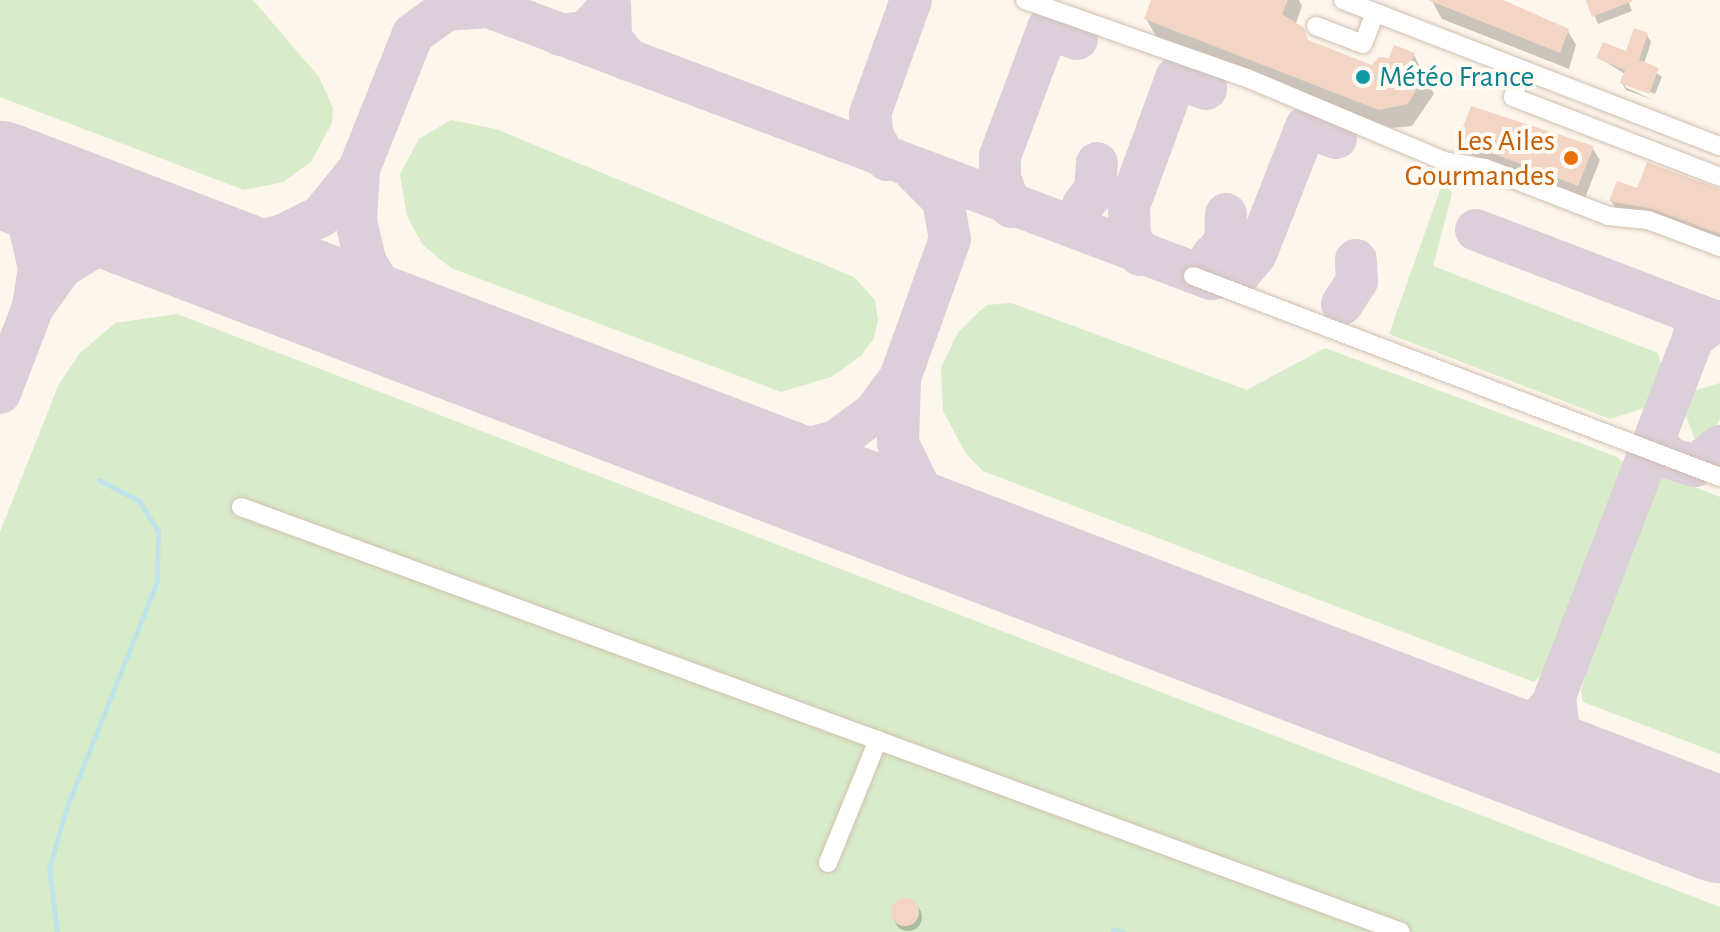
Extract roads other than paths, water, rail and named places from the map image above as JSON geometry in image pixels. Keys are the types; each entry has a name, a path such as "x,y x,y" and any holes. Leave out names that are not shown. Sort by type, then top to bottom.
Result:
{"street":[{"path":"1025,0 1247,78 1444,161 1485,168 1608,216 1648,220 1720,247"},
{"path":"1343,0 1720,146"},
{"path":"1316,26 1363,44 1375,13"},
{"path":"1523,70 1513,97 1720,177"},
{"path":"1599,130 1610,104"},
{"path":"1193,276 1720,477"},
{"path":"241,507 1401,932"},
{"path":"828,863 878,740"}],"waterway":[{"path":"57,932 49,869 66,809 157,581 158,531 139,501 99,480"},
{"path":"1113,930 1124,932"}],"place":[{"name":"Météo France","path":"1363,77"},
{"name":"Les Ailes Gourmandes","path":"1571,158"}]}
